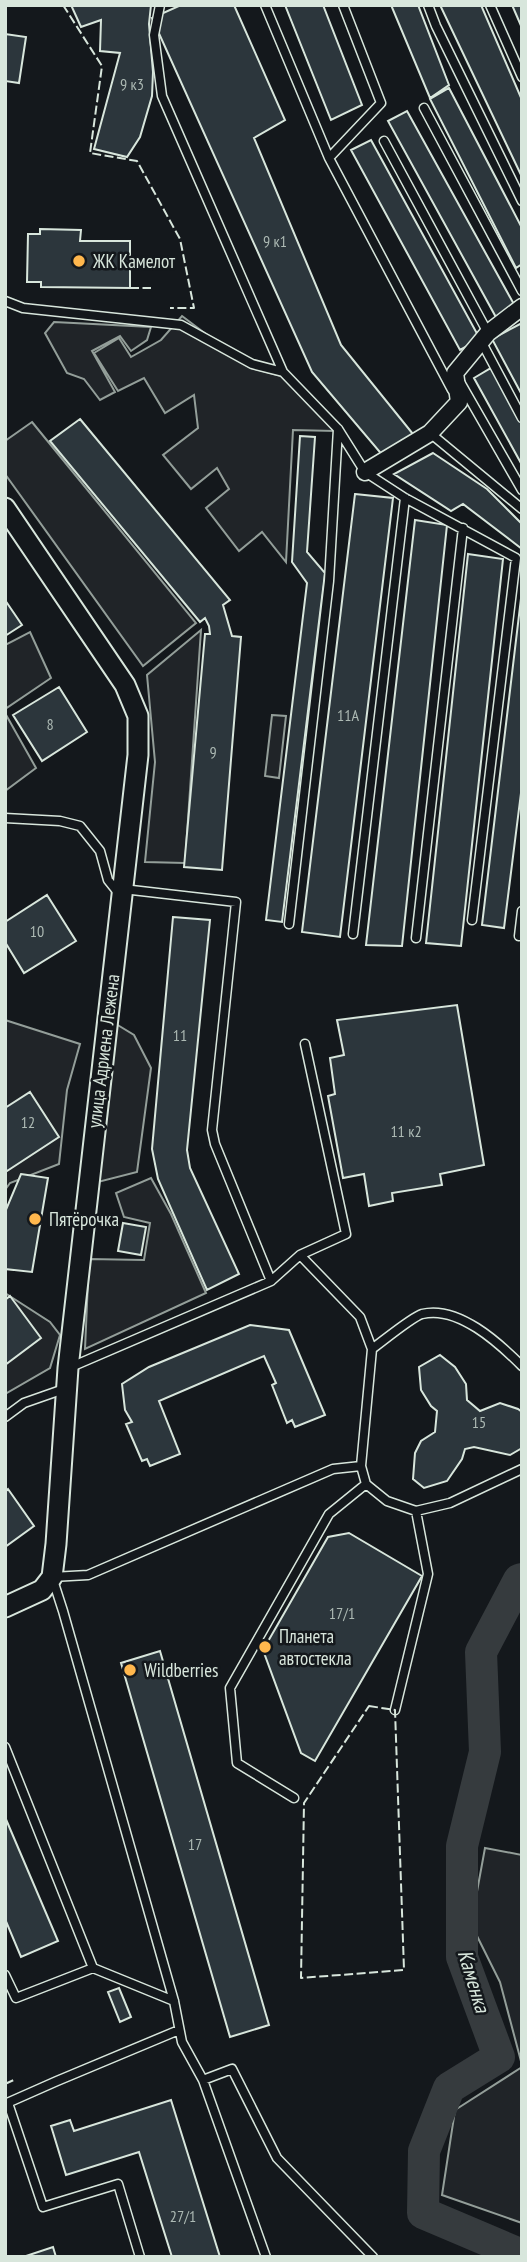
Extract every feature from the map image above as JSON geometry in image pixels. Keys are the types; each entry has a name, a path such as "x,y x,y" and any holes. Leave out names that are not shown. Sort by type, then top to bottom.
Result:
{"street":[{"path":"365,472 430,433 458,402 455,373 485,337 522,307"},
{"name":"улица Адриена Лежена","path":"5,508 125,685 138,716 138,755 67,1378 57,1544 52,1577"},
{"path":"5,1607 41,1590 52,1577"}],"lane":[{"path":"160,5 154,35 162,96 283,372 338,429 365,472 405,498 516,558 472,920"},
{"path":"265,5 329,158 458,402"},
{"path":"329,158 381,103 343,5"},
{"path":"428,5 522,201"},
{"path":"489,5 522,77"},
{"path":"424,108 522,291"},
{"path":"384,141 485,337 522,418"},
{"path":"5,301 23,308 181,325 252,365 283,372"},
{"path":"455,373 522,490"},
{"path":"289,924 329,581 338,429"},
{"path":"430,433 522,509"},
{"path":"353,934 405,498"},
{"path":"416,938 463,528"},
{"path":"5,818 60,821 80,826 100,851 108,880 122,893 236,902 212,1130 215,1144 271,1281"},
{"path":"519,936 522,911"},
{"path":"5,1417 67,1378 271,1281 300,1255 346,1234 305,1044"},
{"path":"300,1255 360,1317 372,1349 362,1466 366,1484 387,1501 416,1511 450,1503 522,1469"},
{"path":"372,1349 422,1314 451,1315 498,1342 522,1366"},
{"path":"266,2257 203,2080 182,2042 174,2001 52,1577 88,1575 333,1469 362,1466"},
{"path":"294,1798 237,1763 230,1688 329,1514 366,1484"},
{"path":"395,1710 428,1574 416,1511"},
{"path":"5,1747 93,1968"},
{"path":"5,1975 16,1998 93,1968 174,2001"},
{"path":"140,2257 118,2184 43,2207 7,2104 179,2030"},
{"path":"203,2080 232,2069 278,2158 373,2257"}],"shaded area":[{"path":"182,316 251,368 289,378 334,431 293,430 286,562 262,532 239,551 206,508 229,489 217,468 191,489 163,455 198,428 194,395 165,413 144,378 118,391 94,353 119,338 131,357 161,340"},
{"path":"54,322 151,327 147,340 131,351 120,336 92,351 115,392 100,400 84,379 67,373 45,333"},
{"path":"32,422 196,623 143,666 5,474 5,441"},
{"path":"201,630 185,863 145,862 155,762 147,675"},
{"path":"30,632 51,678 5,709 5,645"},
{"path":"5,713 36,768 5,791"},
{"path":"272,715 286,716 279,778 265,776"},
{"path":"5,1020 80,1044 67,1090 59,1164 10,1183 5,1190"},
{"path":"116,1024 134,1035 151,1068 137,1172 98,1182"},
{"path":"151,1178 171,1214 206,1293 85,1349 89,1259 144,1260 150,1223 124,1217 116,1193"},
{"path":"5,1293 50,1322 60,1335 50,1368 5,1394"},
{"path":"485,1848 522,1855 522,2065 500,1982 471,1924"},
{"path":"522,2067 522,2223 442,2195 455,2110"}],"building":[{"path":"71,5 151,5 149,24 152,96 140,137 127,157 94,149 120,53 100,51 101,20 81,27"},
{"path":"181,5 234,5 285,120 254,138 341,345 417,439 384,457 312,372 152,18"},
{"path":"285,5 323,5 362,105 331,120"},
{"path":"391,5 418,5 449,85 430,98"},
{"path":"440,5 481,5 522,100 522,177"},
{"path":"512,5 522,5 522,28"},
{"path":"5,34 26,37 19,83 5,81"},
{"path":"449,88 522,228 522,264 516,268 430,99"},
{"path":"407,111 516,308 497,319 388,121"},
{"path":"371,140 480,339 460,350 351,150"},
{"name":"ЖК Камелот","path":"40,229 81,230 80,241 130,241 130,288 41,287 41,282 27,282 28,234 40,234"},
{"path":"522,323 522,395 492,339"},
{"path":"491,368 522,423 522,465 474,378"},
{"path":"80,419 230,600 223,605 232,636 241,637 222,870 184,867 205,634 210,634 209,626 205,618 200,622 50,441"},
{"path":"300,436 315,437 307,552 325,573 282,922 266,920 307,583 292,562"},
{"path":"433,453 487,489 522,524 522,549 463,504 451,511 394,474"},
{"path":"355,494 393,498 340,937 302,932"},
{"path":"415,520 447,525 402,946 366,945"},
{"path":"468,554 503,559 461,946 426,943"},
{"path":"522,590 522,785 504,928 482,925"},
{"path":"5,600 22,625 5,636"},
{"path":"59,687 87,732 42,761 13,715"},
{"path":"47,895 76,941 24,973 5,942 5,922"},
{"path":"173,917 210,920 187,1150 190,1168 239,1274 207,1290 158,1179 152,1149"},
{"path":"457,1005 484,1165 440,1174 442,1185 392,1193 393,1201 369,1206 364,1174 343,1178 328,1096 335,1094 330,1058 344,1055 337,1020"},
{"path":"30,1092 59,1137 7,1171 5,1108"},
{"path":"21,1174 48,1178 32,1272 5,1269 5,1212"},
{"path":"123,1223 146,1227 141,1255 118,1251"},
{"path":"10,1296 41,1338 5,1365 5,1300"},
{"path":"250,1325 289,1330 325,1415 295,1427 292,1420 287,1423 272,1385 276,1383 264,1356 159,1401 180,1454 150,1466 147,1459 142,1461 126,1424 132,1422 125,1410 122,1384 149,1367"},
{"path":"440,1355 455,1367 466,1384 467,1400 480,1411 500,1403 522,1412 522,1448 510,1455 474,1447 465,1449 462,1459 447,1481 424,1488 413,1479 415,1453 421,1441 435,1432 437,1411 421,1390 419,1367"},
{"path":"8,1489 34,1526 5,1547 5,1492"},
{"path":"349,1533 422,1576 315,1761 301,1753 263,1650 328,1537"},
{"path":"160,1651 269,2025 230,2037 121,1663"},
{"path":"5,1817 58,1941 21,1957 5,1919"},
{"path":"119,1988 131,2017 120,2022 108,1992"},
{"path":"171,2100 220,2257 172,2257 139,2152 66,2175 51,2126 70,2120 74,2131"},
{"path":"53,2247 56,2257 26,2257 26,2256"}],"waterway":[{"name":"Каменка","path":"522,1579 519,1580 481,1652 485,1752 462,1846 462,1957 499,2057 449,2088 424,2151 423,2213 522,2255"}],"fence":[{"path":"63,5 102,66 90,153 137,161 180,239 194,308 170,308"},
{"path":"130,288 151,288"},
{"path":"369,1706 395,1710 404,1970 301,1978 304,1803 369,1706"},
{"path":"5,2084 16,2079"}],"place":[{"name":"ЖК Камелот","path":"79,261"},
{"name":"Пятёрочка","path":"35,1219"},
{"name":"Планета автостекла","path":"265,1647"},
{"name":"Wildberries","path":"130,1670"}]}
